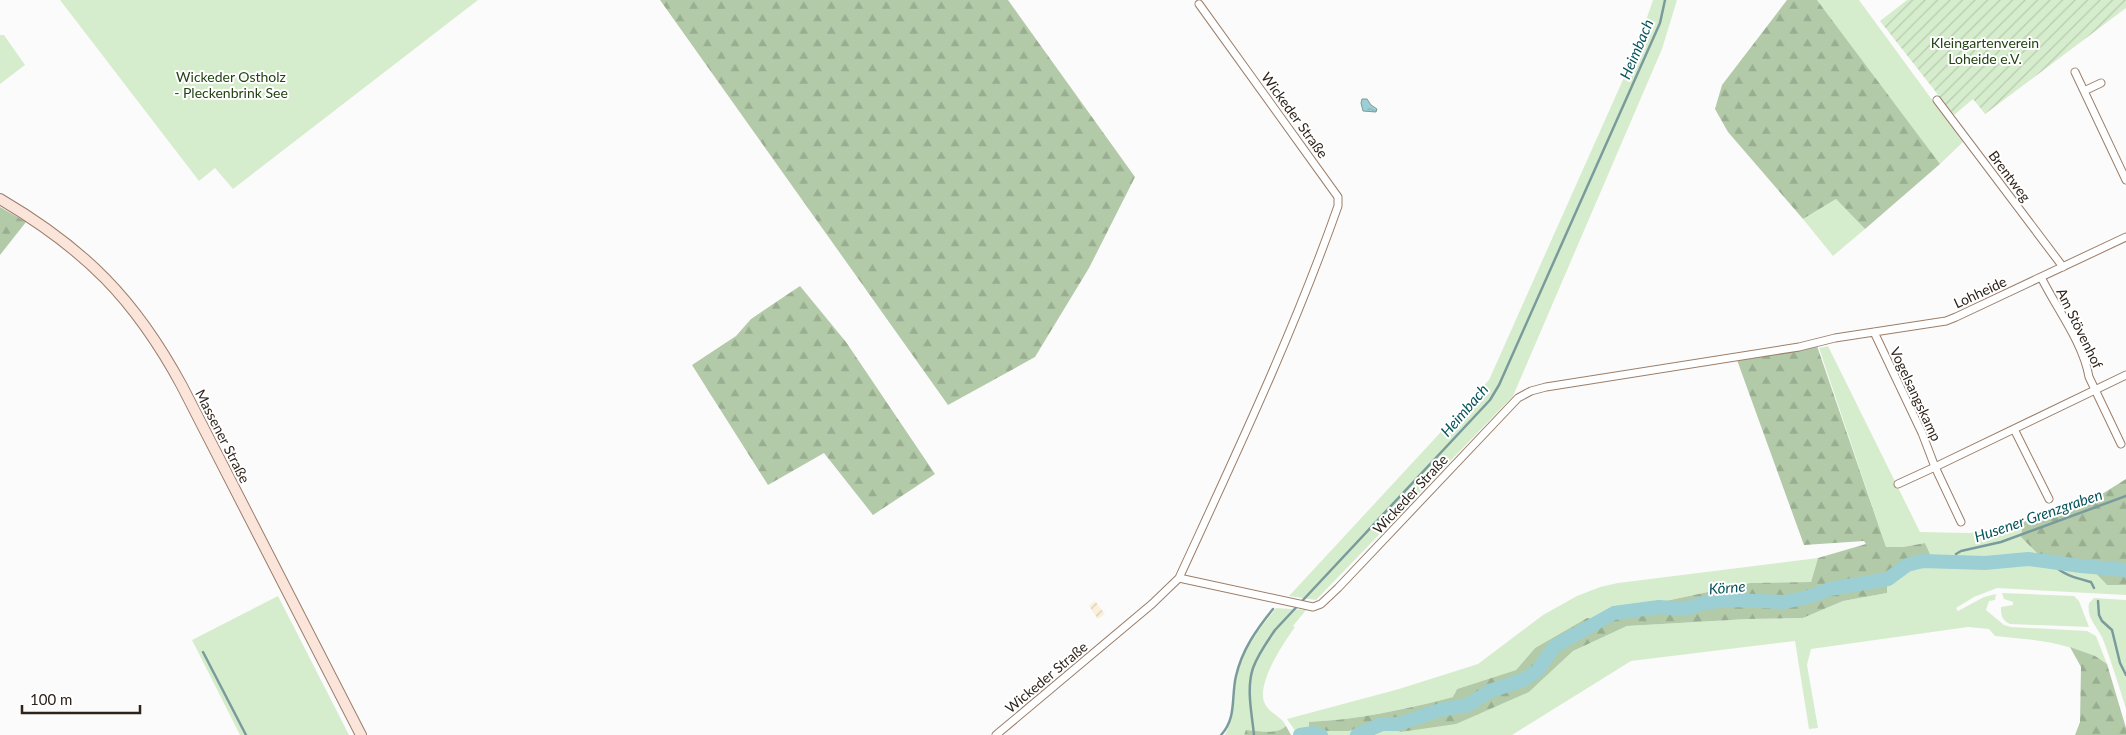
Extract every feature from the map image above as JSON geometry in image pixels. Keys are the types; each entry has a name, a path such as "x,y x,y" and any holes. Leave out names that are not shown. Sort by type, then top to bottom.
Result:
{"main road":[{"name":"Massener Straße","path":"0,199 50,230 88,261 130,305 155,338 182,386 361,735"}],"street":[{"name":"Wickeder Straße","path":"996,735 1152,604 1179,578 1283,351 1313,278 1338,206 1338,197 1199,4"},
{"path":"2075,72 2126,180"},
{"path":"2084,91 2100,83"},
{"name":"Brentweg","path":"1937,100 2063,267"},
{"name":"Lohheide","path":"1835,338 1956,318 2126,237"},
{"name":"Am Stövenhof","path":"2041,277 2079,349 2095,390"},
{"name":"Vogelsangskamp","path":"1874,332 1961,522"},
{"name":"Wickeder Straße","path":"1179,578 1308,607 1321,604 1518,398 1546,387 1799,347 1835,338"},
{"path":"1898,484 1935,468 2126,375"},
{"path":"2095,390 2122,444"},
{"path":"2014,428 2049,499"}],"shaded area":[{"path":"1095,601 1105,614 1098,619 1089,606"}],"green space":[{"name":"Wickeder Ostholz - Pleckenbrink See","path":"60,0 478,0 233,189 215,168 199,181"},
{"path":"660,0 1008,0 1135,177 1089,268 1035,357 948,405"},
{"path":"1653,0 1677,0 1662,49 1513,396 1316,600 1289,596 1489,380 1634,55"},
{"path":"1787,0 1817,0 1940,164 1865,229 1836,199 1803,219 1728,132 1715,109 1722,85"},
{"path":"1817,0 1859,0 1963,142 1940,164"},
{"name":"Kleingartenverein Loheide e.V.","path":"1907,0 2126,0 2126,8 1985,114 1973,99 1954,115 1880,21"},
{"path":"0,35 4,35 25,65 0,84"},
{"path":"1836,199 1865,229 1833,256 1803,219"},
{"path":"0,207 26,222 0,255"},
{"path":"800,286 846,342 935,474 873,515 824,453 768,485 692,365 736,336 751,319"},
{"path":"1817,346 1886,547 1903,547 1925,543 1930,554 1887,571 1887,593 1843,601 1803,618 1627,626 1573,651 1529,692 1456,724 1400,732 1388,719 1349,731 1309,731 1309,722 1347,719 1382,713 1453,697 1457,689 1516,670 1535,648 1587,618 1606,622 1661,602 1750,583 1811,582 1818,558 1866,544 1864,541 1804,545 1737,360"},
{"path":"1828,346 1920,532 1970,533 2023,522 2021,537 2041,557 2083,560 2107,585 2126,585 2126,595 1997,588 1974,597 1956,608 1958,611 1984,597 1996,594 1995,600 1989,601 1986,610 2004,625 2087,631 2096,636 2107,664 2080,651 2053,643 1995,636 1989,629 1968,627 1811,649 1807,665 1818,728 1809,729 1795,641 1631,661 1512,735 1298,735 1287,719 1399,689 1478,664 1543,615 1577,596 1600,587 1618,583 1818,558 1811,582 1750,583 1661,602 1606,622 1587,618 1535,648 1516,670 1457,689 1453,697 1382,713 1347,719 1309,722 1349,731 1388,719 1529,692 1573,651 1627,626 1803,618 1843,601 1887,593 1887,571 1930,554 1925,543 1903,547 1886,547 1819,348"},
{"path":"2126,479 2126,585 2107,585 2083,560 2041,557 2021,537 2023,522 2099,496"},
{"path":"2002,593 2074,596 2079,601 2089,627 2010,624 2002,617 2001,607 2013,605 2013,602 2004,599"},
{"path":"278,596 349,735 240,735 192,640"},
{"path":"2094,598 2126,600 2126,709 2104,642 2089,614 2089,603"},
{"path":"1276,608 1306,610 1293,626 1295,627 1278,653 1267,675 1264,686 1263,696 1265,704 1286,726 1278,731 1262,732 1247,730 1244,735 1225,735 1232,717 1237,676 1245,651"},
{"path":"2070,647 2095,656 2107,664 2126,728 2126,735 2075,735 2080,722 2081,667"},
{"path":"1286,726 1291,735 1244,735 1246,730 1278,731"}],"water":[{"path":"1362,99 1367,99 1377,109 1376,112 1363,111"}],"waterway":[{"name":"Heimbach","path":"1254,735 1250,702 1251,676 1257,658 1275,630 1490,400 1499,385 1660,23 1665,0"},
{"name":"Husener Grenzgraben","path":"1956,554 1961,551 2001,542 2126,496"},
{"name":"Körne","path":"1357,735 1382,724 1399,724 1440,710 1468,705 1490,691 1523,680 1537,671 1555,646 1614,613 1659,607 1685,609 1704,603 1728,600 1785,602 1808,597 1830,589 1888,579 1907,565 1923,561 1985,563 2028,559 2126,570"},
{"path":"2052,563 2065,573 2091,582 2094,588"},
{"path":"2098,601 2099,615 2102,621 2112,630 2120,663 2126,675"},
{"path":"1221,735 1229,722 1233,707 1236,676 1242,658 1255,633 1273,609"},
{"path":"203,652 246,735"},
{"name":"Körne","path":"1300,735 1313,733 1321,735"}]}
